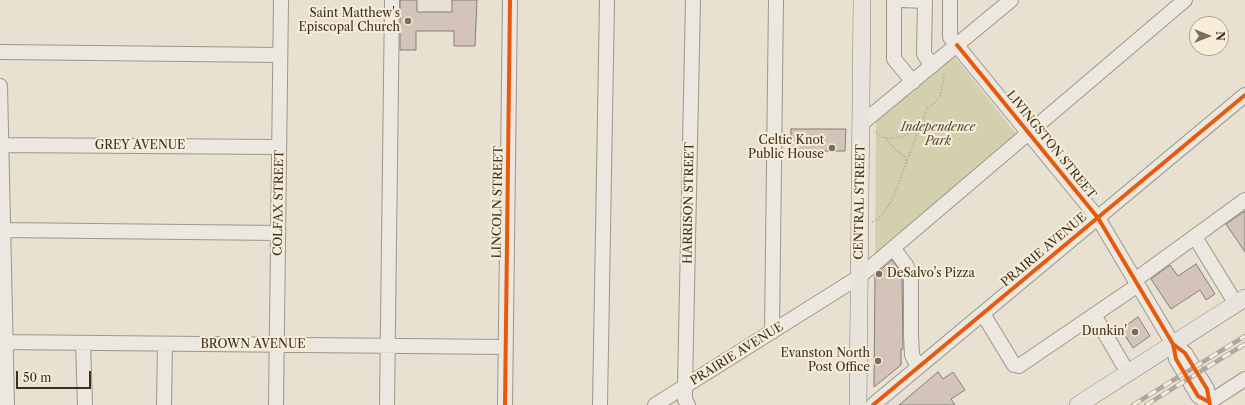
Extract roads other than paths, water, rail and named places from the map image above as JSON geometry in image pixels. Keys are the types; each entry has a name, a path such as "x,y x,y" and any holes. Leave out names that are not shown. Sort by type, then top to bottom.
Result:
{"main road":[{"name":"CENTRAL STREET","path":"858,405 859,277 867,128 862,0"},
{"path":"1078,405 1241,301"}],"street":[{"name":"COLFAX STREET","path":"276,405 281,0"},
{"path":"387,405 392,0"},
{"name":"LINCOLN STREET","path":"505,405 510,0"},
{"path":"600,405 607,0"},
{"name":"HARRISON STREET","path":"688,405 685,400 685,386 693,0"},
{"path":"772,332 776,0"},
{"path":"894,0 894,59 913,82"},
{"path":"902,0 925,1 924,54 932,66"},
{"name":"LIVINGSTON STREET","path":"950,0 950,37 1098,218 1173,344 1185,353 1207,390 1208,404"},
{"path":"867,128 913,82 1011,0"},
{"name":"PRAIRIE AVENUE","path":"655,405 859,277 1185,0"},
{"path":"0,52 280,55"},
{"path":"0,86 4,230 3,343 8,405"},
{"name":"PRAIRIE AVENUE","path":"873,405 1245,95"},
{"name":"GREY AVENUE","path":"1,149 279,147"},
{"path":"983,314 1014,365 1019,366 1094,315 1245,200"},
{"path":"4,230 278,233"},
{"path":"1195,237 1241,301"},
{"path":"893,248 906,265 911,277 912,355 918,367"},
{"path":"1094,315 1128,373"},
{"name":"BROWN AVENUE","path":"3,343 506,347"},
{"path":"83,343 84,405"},
{"path":"164,405 165,344"},
{"path":"1208,404 1245,379"}],"railway":[{"path":"1133,405 1245,336"},
{"path":"1146,405 1245,344"}],"place":[{"name":"Saint Matthew's Episcopal Church","path":"408,21"},
{"name":"Celtic Knot Public House","path":"832,148"},
{"name":"DeSalvo's Pizza","path":"879,274"},
{"name":"Dunkin'","path":"1135,332"},
{"name":"Evanston North Post Office","path":"878,361"}],"park label":[{"name":"Independence Park","path":"938,135"}]}
